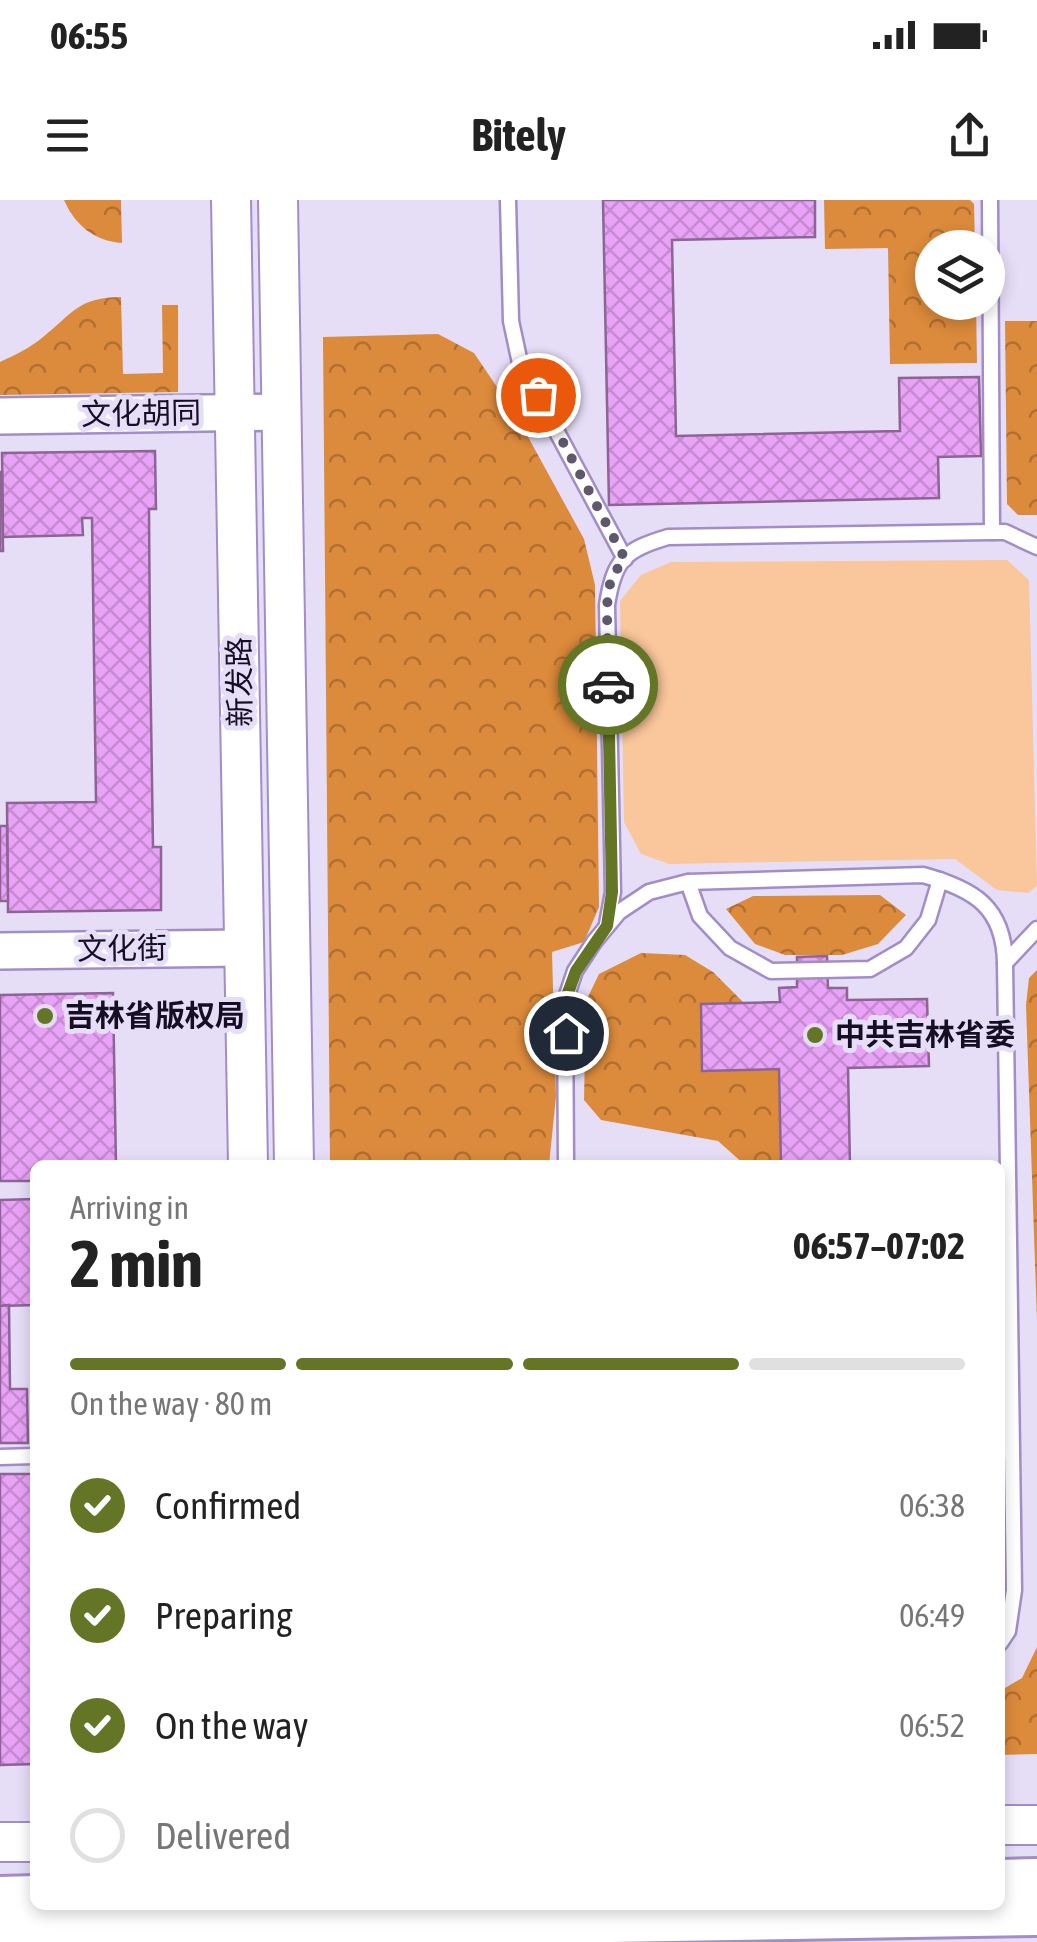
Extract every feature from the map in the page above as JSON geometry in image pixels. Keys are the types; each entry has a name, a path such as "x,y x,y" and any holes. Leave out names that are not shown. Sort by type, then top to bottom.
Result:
{"main road":[{"name":"新发路","path":"231,200 248,1160"},
{"name":"新发路","path":"278,200 294,1160"},
{"path":"1005,1825 1037,1825"},
{"path":"0,1842 30,1842"},
{"path":"1005,1880 1037,1880"},
{"path":"0,1898 30,1897"},
{"path":"0,1932 1037,1914"}],"street":[{"name":"文化胡同","path":"0,416 282,412"},
{"name":"文化街","path":"0,951 244,948"}],"lane":[{"path":"508,200 511,322 520,362 625,559"},
{"path":"990,200 992,532"},
{"path":"607,926 612,892 607,605 611,577 634,548 668,536 992,532 1005,532 1037,548"},
{"path":"566,1160 565,1001 576,971 607,926 619,912 649,892 688,882 923,875 957,885 988,907 1004,936 1005,964 1014,1590 1005,1636"},
{"path":"688,882 700,916 730,948 771,971 870,969 906,948 928,920 940,880"},
{"path":"1005,964 1037,929"},
{"path":"0,1457 30,1456"}],"shaded area":[{"path":"1007,560 1029,580 1037,886 1028,893 997,890 955,859 669,864 641,854 624,822 620,601 641,575 671,562"}],"green space":[{"path":"64,200 121,200 122,243 87,230"},
{"path":"824,200 970,200 974,204 975,230 915,230 915,320 976,320 977,363 890,364 888,248 825,249"},
{"path":"121,297 123,374 163,373 162,305 178,305 178,392 0,395 0,362 33,345 86,303"},
{"path":"1005,321 1037,321 1037,515 1018,515 1007,504"},
{"path":"438,334 474,353 516,415 584,539 595,585 599,907 584,942 552,952 556,1096 550,1160 330,1160 323,337"},
{"path":"880,895 906,915 878,944 842,955 785,955 755,944 726,909 753,896"},
{"path":"641,953 685,955 713,972 743,1002 701,1005 702,1071 779,1069 781,1160 739,1160 718,1141 601,1120 584,1100 586,1001 599,974"},
{"path":"1037,970 1037,1320 1026,1005 1029,978"},
{"path":"1037,1647 1037,1754 1005,1755 1005,1688 1022,1678"}],"building":[{"path":"603,200 815,200 815,237 672,240 676,436 900,431 899,378 979,377 981,456 938,457 939,498 609,505"},
{"path":"155,451 156,509 149,509 150,648 153,847 161,847 161,910 8,912 7,803 96,802 92,518 82,518 83,535 3,537 2,453"},
{"path":"2,472 3,551 0,551"},
{"path":"0,826 7,826 8,901 0,901"},
{"name":"中共吉林省委","path":"827,956 828,988 847,988 847,1000 927,999 929,1066 848,1068 850,1160 781,1160 779,1069 702,1071 701,1004 780,1002 779,988 797,987 797,957"},
{"path":"113,993 116,1160 30,1160 30,1181 0,1181 0,995"},
{"path":"30,1199 30,1305 0,1306 0,1200"},
{"path":"9,1305 10,1389 27,1389 28,1443 0,1443 0,1306"},
{"path":"0,1474 30,1474 30,1764 0,1765"}],"way so far":[{"path":"538,395 625,559 611,577 607,605 608,685"}],"place":[{"name":"吉林省版权局","path":"45,1016"},
{"name":"中共吉林省委","path":"815,1035"}],"route":[{"path":"566,1033 565,1001 576,971 607,926 612,892 608,685"}]}
